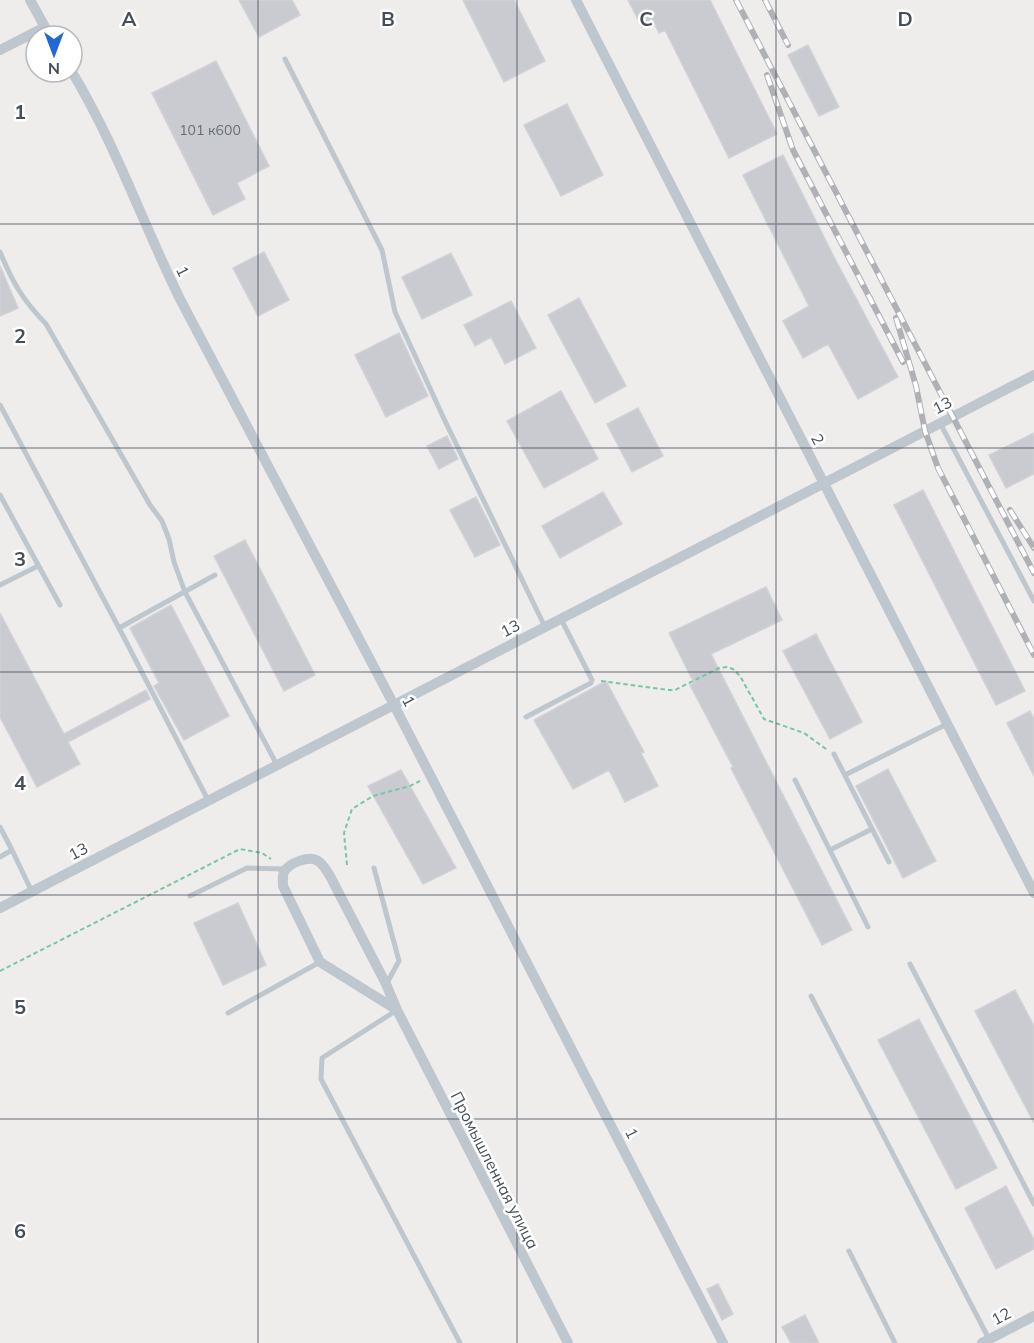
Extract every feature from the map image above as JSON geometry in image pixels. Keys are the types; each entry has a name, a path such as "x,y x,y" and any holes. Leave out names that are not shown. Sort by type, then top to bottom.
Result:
{"street":[{"path":"30,0 43,24"},
{"name":"2","path":"576,0 1034,892"},
{"path":"0,50 24,40"},
{"name":"1","path":"78,84 109,141 152,242 180,299 394,705 723,1343"},
{"name":"13","path":"0,908 1034,375"},
{"name":"Промышленная улица","path":"285,869 300,860 312,858 320,862 330,876 568,1343"},
{"path":"285,869 282,876 283,886 320,962 397,1010"},
{"name":"12","path":"986,1341 1034,1316"}],"lane":[{"path":"285,59 382,250 395,312 544,627"},
{"path":"0,252 14,285 27,304 46,324 150,506 162,521 185,592 277,765"},
{"path":"0,405 208,801"},
{"path":"940,423 1034,601"},
{"path":"0,495 60,605"},
{"path":"0,585 38,566"},
{"path":"118,628 215,575"},
{"path":"526,717 591,683 592,680 561,619"},
{"path":"845,775 947,724"},
{"path":"834,754 889,862"},
{"path":"795,780 868,927"},
{"path":"0,826 32,892"},
{"path":"830,850 872,829"},
{"path":"0,857 12,850"},
{"path":"190,896 247,868 285,869"},
{"path":"374,868 399,961 386,984"},
{"path":"228,1013 320,962"},
{"path":"910,964 1034,1204"},
{"path":"811,996 986,1341"},
{"path":"397,1010 322,1058 321,1079 460,1343"},
{"path":"849,1251 895,1343"}],"path":[{"path":"592,680 675,690 719,668 727,667 740,676 764,719 804,733 834,754"},
{"path":"347,865 344,833 352,809 373,796 410,786"},
{"path":"0,971 240,849 262,853 285,869"}],"building":[{"path":"239,0 292,0 300,15 259,37"},
{"path":"463,0 514,0 545,61 504,82"},
{"path":"628,0 710,0 777,134 729,158 665,30 659,33 653,21 642,27"},
{"path":"808,45 839,107 819,116 788,55"},
{"path":"216,61 269,166 237,183 245,199 213,215 152,93"},
{"path":"567,104 603,175 561,196 524,125"},
{"path":"783,155 898,377 858,399 828,344 803,358 783,321 809,306 743,175"},
{"path":"264,252 289,300 258,316 233,268"},
{"path":"451,253 472,295 422,319 402,277"},
{"path":"0,266 18,308 0,316"},
{"path":"579,298 626,386 595,403 548,315"},
{"path":"511,301 536,348 505,364 491,337 475,346 464,325"},
{"path":"399,333 428,396 386,417 355,355"},
{"path":"561,391 598,459 544,488 507,421"},
{"path":"638,408 663,456 632,472 607,424"},
{"path":"1034,433 1034,474 1006,488 989,455"},
{"path":"447,436 458,459 439,469 427,446"},
{"path":"923,490 1025,691 996,705 894,505"},
{"path":"603,492 622,524 560,558 542,526"},
{"path":"476,497 500,545 475,557 450,510"},
{"path":"245,540 315,675 284,691 214,556"},
{"path":"766,587 782,620 711,654 852,930 822,945 690,685 694,683 669,633"},
{"path":"171,605 229,716 184,740 154,686 159,683 130,628"},
{"path":"0,613 64,734 146,690 150,699 68,742 80,764 37,787 0,717"},
{"path":"816,634 862,722 830,739 783,651"},
{"path":"606,681 644,752 641,753 658,786 625,802 609,770 573,789 534,720"},
{"path":"1030,711 1034,719 1034,776 1007,723"},
{"path":"888,769 936,861 903,878 856,786"},
{"path":"401,770 456,868 423,884 368,786"},
{"path":"238,903 266,965 223,985 194,923"},
{"path":"1015,990 1034,1026 1034,1123 975,1011"},
{"path":"919,1019 997,1168 956,1189 878,1040"},
{"path":"1006,1186 1034,1240 1034,1249 996,1269 965,1208"},
{"path":"718,1284 733,1314 722,1320 707,1289"},
{"path":"805,1315 819,1343 791,1343 782,1327"}],"railway":[{"path":"736,0 1034,573"},
{"path":"765,0 788,45"},
{"path":"767,75 793,150 903,362"},
{"path":"896,318 916,386 925,431 938,468 1034,655"},
{"path":"1010,510 1034,548"}]}
